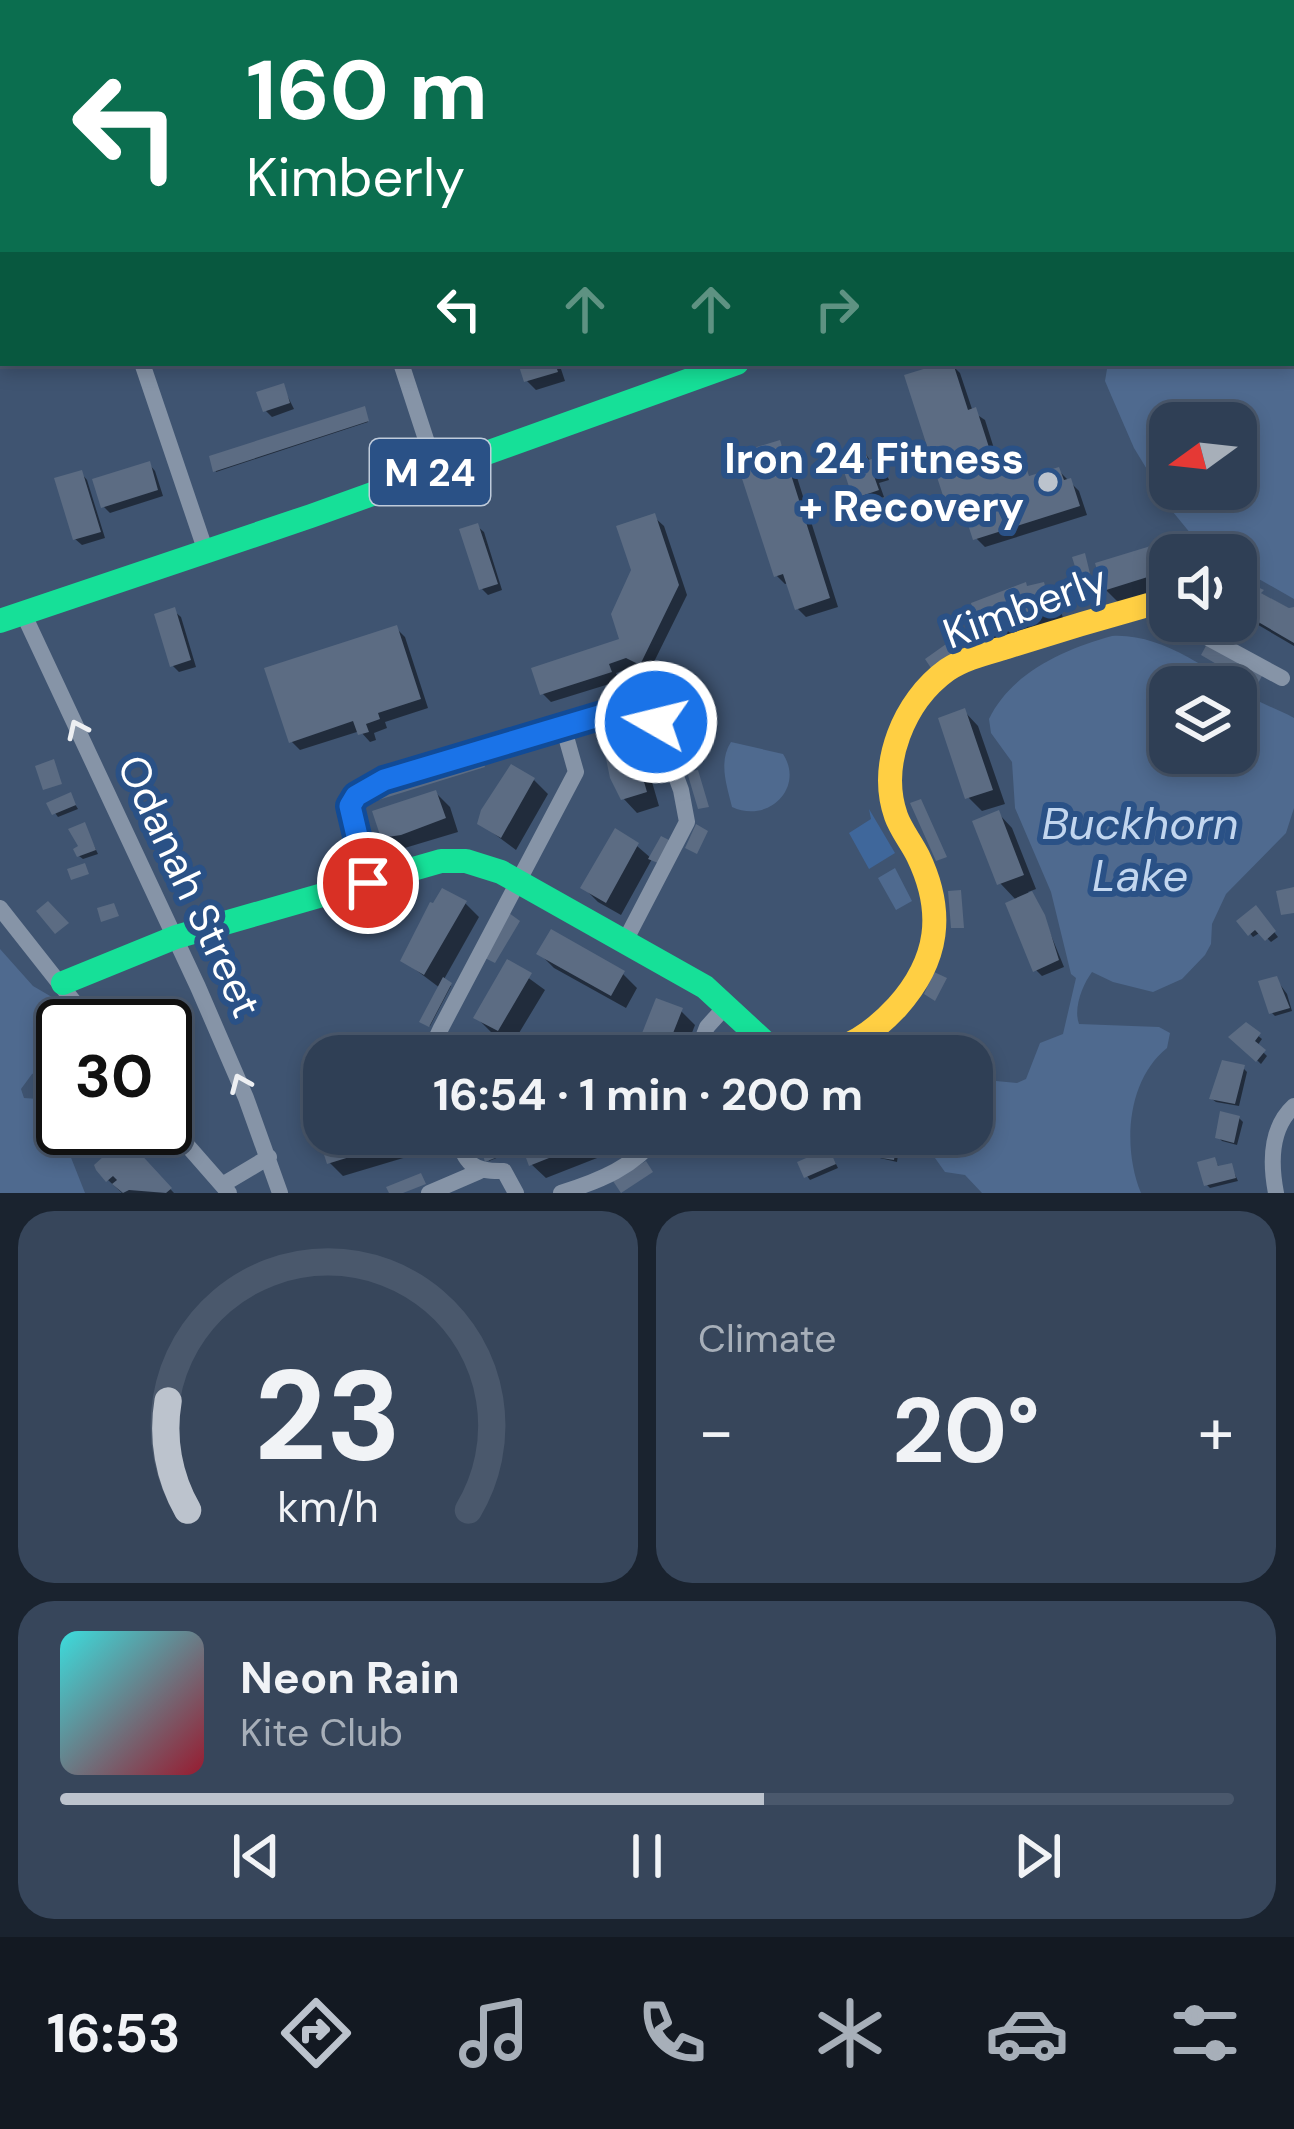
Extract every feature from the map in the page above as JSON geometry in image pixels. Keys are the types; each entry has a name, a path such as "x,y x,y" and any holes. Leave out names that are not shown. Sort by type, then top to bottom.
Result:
{"street":[{"path":"143,366 206,553"},
{"path":"401,366 436,470"},
{"name":"M 24","path":"12,617 206,553 719,366"},
{"name":"Kimberly","path":"870,1035 927,967 939,937 930,882 896,819 890,797 892,760 901,727 948,669 1149,606"},
{"name":"Odanah Street","path":"12,617 176,937 280,1193"},
{"name":"Kimberly","path":"1215,642 1282,679"},
{"path":"368,883 351,820 350,806 356,796 433,762 619,710 645,711 656,722 681,790 687,822 624,943"},
{"path":"438,1035 576,772 563,725"},
{"path":"63,983 176,937 441,861 485,865 519,882 705,987 757,1035"},
{"path":"0,908 74,999"},
{"path":"703,1035 726,1006"},
{"path":"1276,1193 1274,1147 1280,1120 1294,1106"},
{"path":"192,1151 225,1189 269,1157"},
{"path":"464,1155 478,1172"},
{"path":"561,1193 595,1182 644,1155"},
{"path":"429,1193 478,1172 504,1171 516,1193"}],"shaded area":[{"path":"869,809 895,853 869,869 849,833 871,819"}],"water":[{"path":"1108,366 1294,366 1294,599 1257,578 1257,534 1191,534 1172,510 1257,510 1257,402 1149,402 1149,473 1105,381"},
{"name":"Buckhorn Lake","path":"1112,636 1153,642 1202,666 1149,666 1149,774 1257,774 1257,700 1294,718 1294,808 1286,833 1226,894 1205,955 1182,979 1153,992 1092,972 1082,990 1079,1024 1159,1027 1170,1033 1167,1048 1143,1078 1132,1115 1131,1155 1141,1193 982,1193 965,1175 945,1172 933,1155 993,1155 993,1068 996,1081 1026,1079 1040,1043 1063,1034 1076,978 1071,974 1051,892 1015,808 1012,762 991,733 989,719 1011,688 1041,665"},
{"path":"731,742 783,754 789,779 786,790 770,807 745,811 732,807 724,766"},
{"path":"895,868 912,901 896,910 878,878"},
{"path":"0,949 33,986 55,999 36,999 36,1072 21,1089 24,1098 36,1099 36,1155 70,1155 85,1193 0,1193"}],"building":[{"path":"519,366 556,366 558,372 524,382"},
{"path":"933,366 954,366 968,410 976,407 996,469 1007,477 1059,467 1064,480 1071,478 1080,506 973,540 961,503 947,508 904,375"},
{"path":"284,383 290,403 263,412 256,392"},
{"path":"365,406 369,421 213,472 209,456"},
{"path":"780,440 830,598 795,610 783,574 774,577 734,454"},
{"path":"863,445 868,460 879,457 884,473 874,476 879,490 853,499 838,453"},
{"path":"150,461 158,490 101,508 92,479"},
{"path":"82,470 101,532 73,540 54,478"},
{"path":"655,513 679,585 640,665 626,658 609,664 612,672 540,695 531,668 619,639 611,614 631,570 616,526"},
{"path":"478,523 498,584 479,590 459,529"},
{"path":"1149,546 1149,577 1103,591 1095,563"},
{"path":"1085,553 1093,586 1082,589 1072,557"},
{"path":"1026,582 1027,586 1044,582 1051,607 978,630 971,603"},
{"path":"1257,587 1294,607 1294,643 1257,621"},
{"path":"175,607 191,660 170,667 154,614"},
{"path":"397,625 421,699 378,713 380,719 366,724 369,732 358,735 353,721 289,743 264,668"},
{"path":"956,637 962,647 931,668 925,659"},
{"path":"1207,644 1245,666 1220,666 1201,655"},
{"path":"965,708 993,790 965,799 938,718"},
{"path":"628,726 647,792 621,800 610,778 601,734"},
{"path":"481,756 485,767 375,801 372,789"},
{"path":"54,759 62,784 43,790 35,766"},
{"path":"511,764 535,778 501,838 477,824"},
{"path":"698,770 709,807 698,809 687,772"},
{"path":"436,790 446,818 381,838 372,811"},
{"path":"71,792 76,805 52,815 46,803"},
{"path":"921,799 947,857 936,861 910,803"},
{"path":"999,810 1024,875 997,885 972,821"},
{"path":"85,822 96,850 77,857 73,849 78,846 68,829"},
{"path":"696,824 708,831 697,854 685,848"},
{"path":"615,828 639,843 606,903 580,888"},
{"path":"661,836 671,841 658,863 648,859"},
{"path":"85,863 89,874 71,880 67,869"},
{"path":"1294,887 1294,913 1281,915 1276,891"},
{"path":"442,888 467,901 424,975 400,961"},
{"path":"961,890 964,928 951,928 948,891"},
{"path":"1032,891 1059,960 1033,972 1005,903"},
{"path":"48,901 69,923 55,934 36,911"},
{"path":"114,903 119,916 101,922 97,908"},
{"path":"1256,905 1276,931 1265,941 1255,930 1248,936 1236,921"},
{"path":"509,913 520,921 495,963 483,957"},
{"path":"551,929 625,971 611,996 536,954"},
{"path":"507,959 532,973 498,1031 473,1018"},
{"path":"934,972 947,978 935,1001 924,994"},
{"path":"1277,976 1290,1008 1269,1014 1258,981"},
{"path":"443,977 452,983 429,1027 419,1022"},
{"path":"656,998 683,1008 672,1035 641,1035"},
{"path":"1246,1022 1261,1033 1255,1041 1266,1050 1256,1062 1228,1037"},
{"path":"1222,1060 1245,1065 1235,1104 1209,1099"},
{"path":"1220,1111 1240,1116 1234,1143 1215,1138"},
{"path":"105,1155 142,1155 172,1188 166,1193 123,1193 112,1184 117,1180 113,1176 106,1182 94,1165"},
{"path":"324,1155 356,1155 327,1164"},
{"path":"525,1155 556,1155 529,1166"},
{"path":"813,1155 832,1155 836,1164 804,1178 797,1162"},
{"path":"1215,1157 1218,1166 1232,1163 1236,1178 1204,1186 1197,1162"},
{"path":"646,1161 653,1172 621,1193 613,1181"},
{"path":"421,1173 426,1184 389,1193 386,1187"}],"traffic: fast":[{"path":"0,621 311,516 729,366"},
{"path":"63,983 176,937 441,861 466,861 501,872 705,987 757,1035"}],"traffic: slow":[{"path":"865,1035 911,989 933,935 927,877 891,796 893,755 918,699 961,662 1149,606"}],"place":[{"name":"Iron 24 Fitness + Recovery","path":"1048,482"}],"route":[{"path":"368,883 350,806 356,796 384,780 619,710 645,711 656,722"}]}
